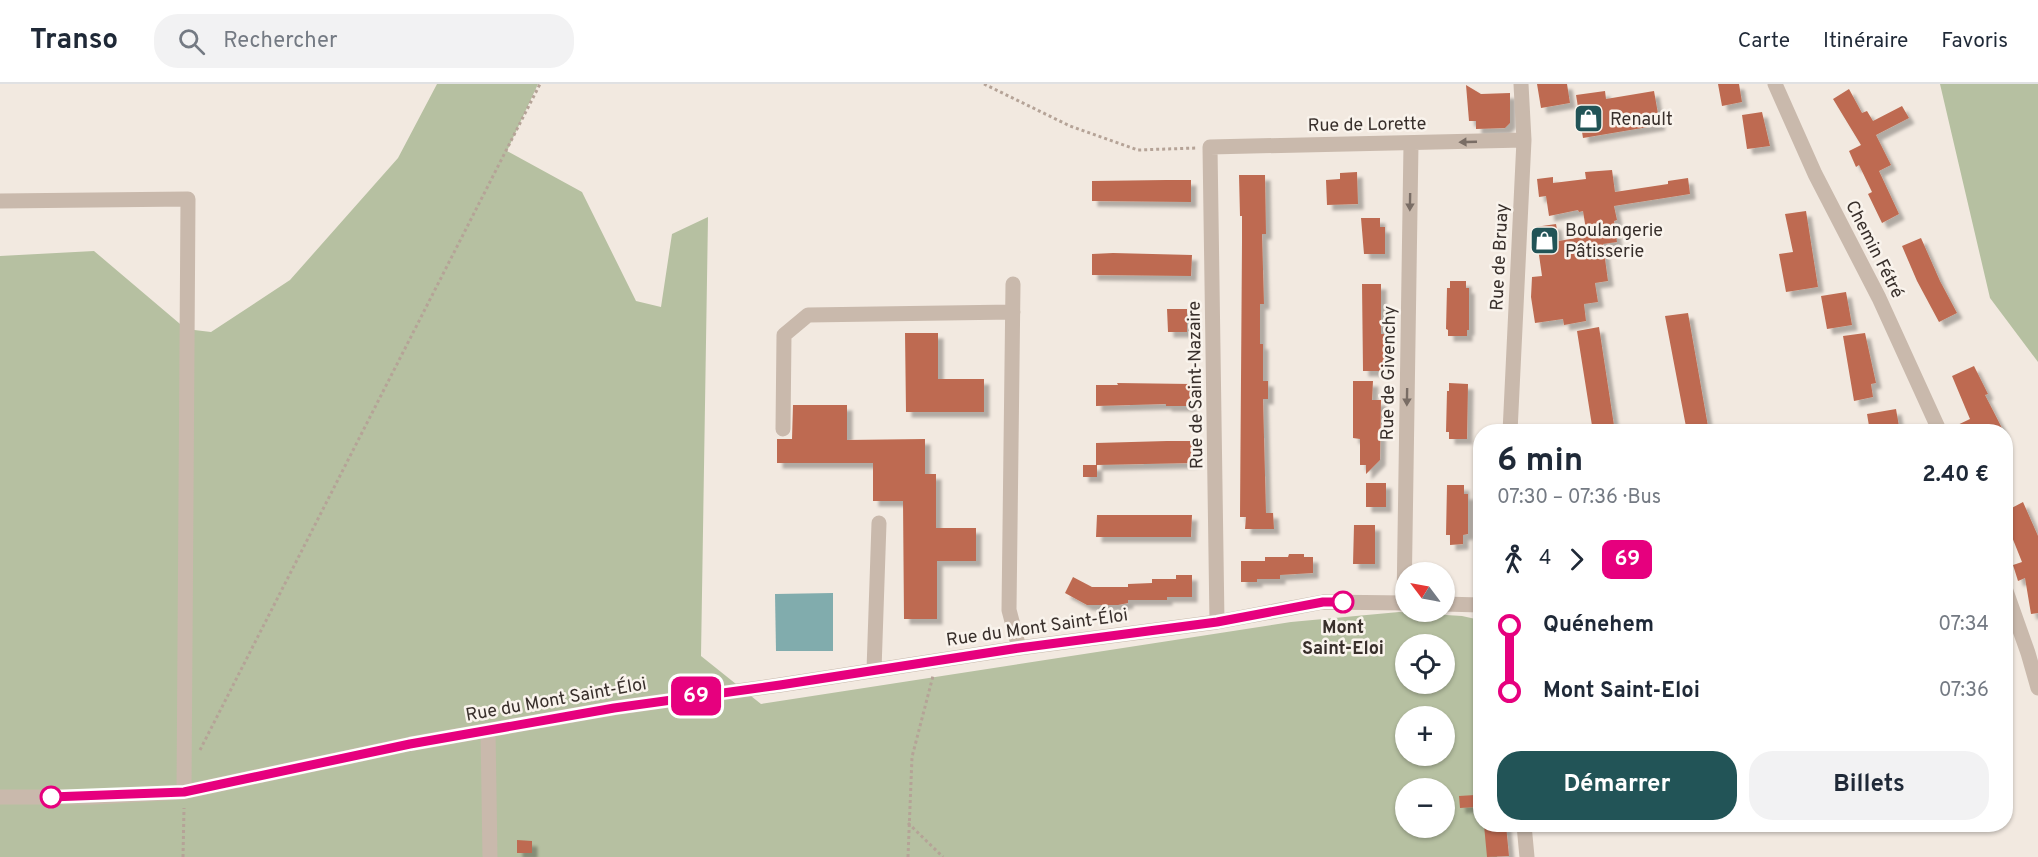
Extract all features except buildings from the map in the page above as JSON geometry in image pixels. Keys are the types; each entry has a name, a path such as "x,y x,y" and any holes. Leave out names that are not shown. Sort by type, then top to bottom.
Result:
{"street":[{"name":"Rue de Bruay","path":"1510,424 1524,141 1521,84"},
{"name":"Chemin Fétré","path":"1775,84 1815,174 1879,298 1936,424"},
{"name":"Rue de Lorette","path":"1210,147 1524,141"},
{"name":"Rue de Givenchy","path":"1406,562 1411,144"},
{"name":"Rue de Saint-Nazaire","path":"1210,147 1217,622"},
{"path":"0,201 189,199 184,787"},
{"path":"1013,284 1009,610 1019,648"},
{"path":"783,429 784,335 808,315 1013,312"},
{"path":"874,670 879,522"},
{"name":"Rue du Mont Saint-Éloi","path":"0,796 93,797 184,787 614,708 1019,648 1217,622 1323,602 1395,603"},
{"path":"1455,604 1473,605"},
{"path":"2013,611 2038,688"},
{"path":"488,730 490,857"},
{"path":"1525,832 1527,857"}],"path":[{"path":"183,857 184,787 540,84"},
{"path":"984,84 1070,126 1138,150 1210,147"},
{"path":"908,857 912,757 938,660"},
{"path":"908,823 943,857"}],"green space":[{"path":"437,84 538,84 507,151 582,192 636,301 661,307 672,234 708,217 701,656 761,704 1291,622 1395,612 1395,622 1455,622 1455,616 1473,618 1473,832 1498,832 1497,857 0,857 0,256 94,251 186,329 211,332 290,280 398,158"},
{"path":"1940,84 2038,84 2038,362 1990,298"}],"water":[{"path":"833,593 833,651 776,651 775,594"}],"bus line":[{"name":"69","path":"51,797 184,792 410,744 614,708 865,673 1019,648 1217,622 1323,602 1343,602"}],"place":[{"name":"Renault","path":"1589,119"},
{"name":"Boulangerie Pâtisserie","path":"1544,240"},
{"name":"Mont Saint-Eloi","path":"1343,602"}]}
